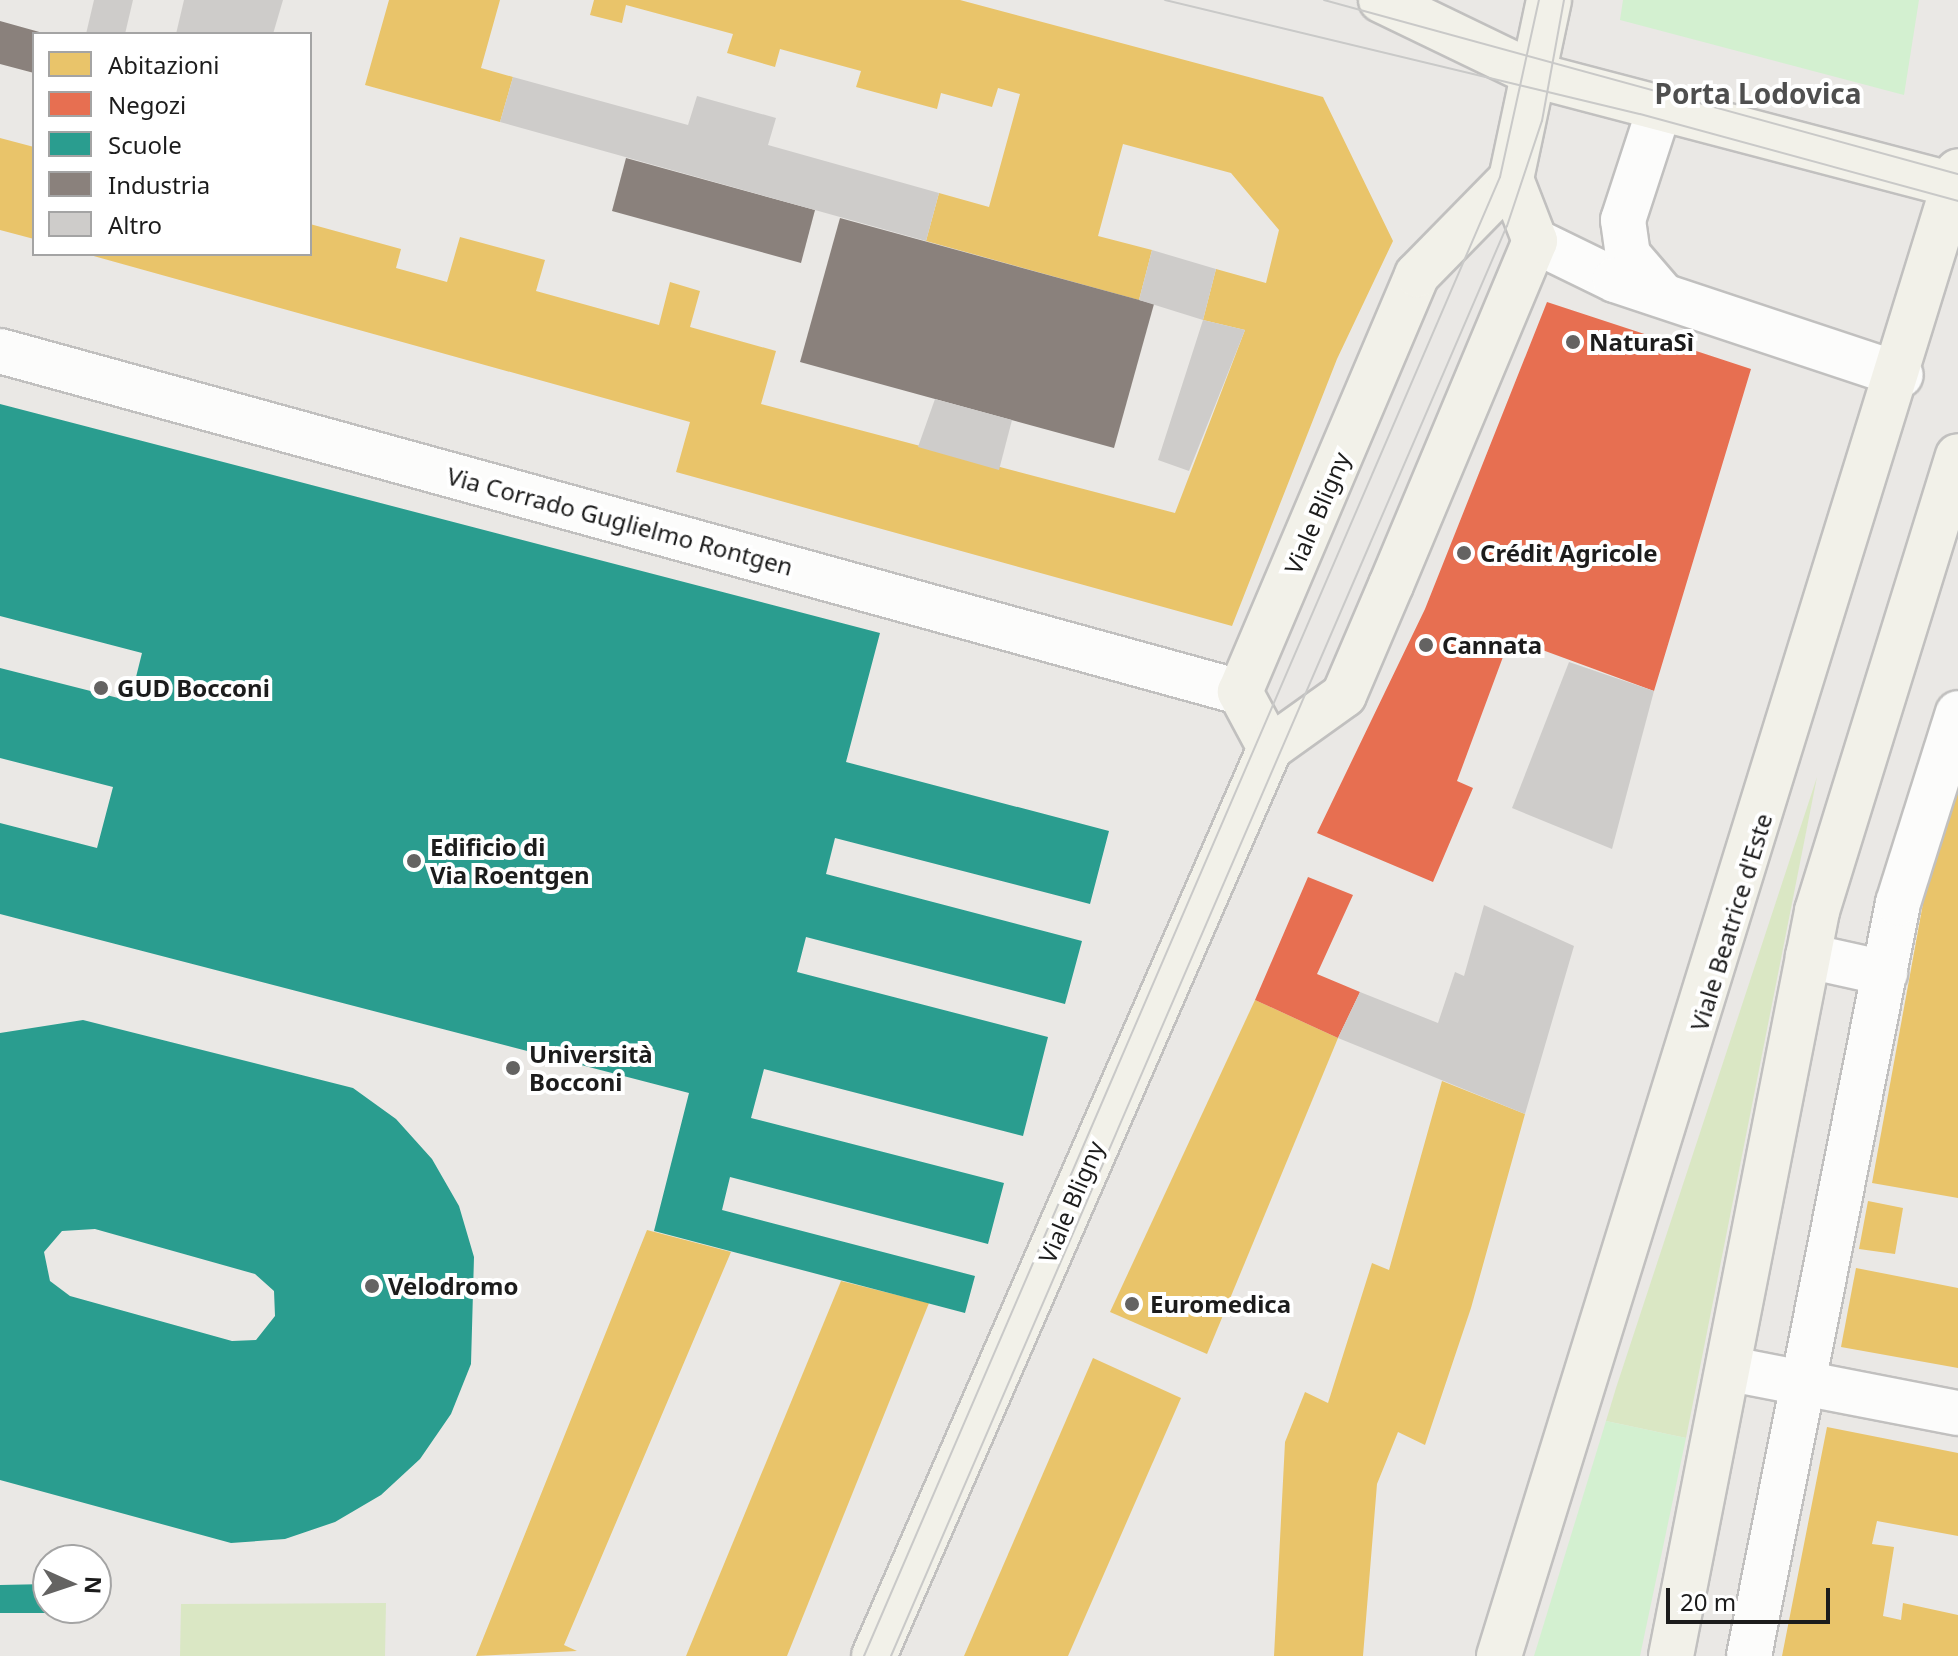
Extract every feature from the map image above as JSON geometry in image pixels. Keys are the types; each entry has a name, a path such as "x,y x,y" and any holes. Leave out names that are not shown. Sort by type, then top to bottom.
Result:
{"main road":[{"path":"1381,0 1538,76 1957,181"},
{"path":"1240,692 1270,748 1344,695 1535,241 1511,179 1538,76 1549,0"},
{"name":"Viale Bligny","path":"1240,692 1417,275 1511,179"},
{"name":"Viale Beatrice d'Este","path":"1499,1656 1901,375 1957,181"},
{"path":"1671,1656 1731,1369 1808,956 1958,456"},
{"name":"Viale Bligny","path":"874,1656 1270,748"}],"street":[{"path":"1660,107 1623,220 1628,255 1660,292"},
{"path":"1535,241 1660,292 1901,375"},
{"name":"Via Corrado Guglielmo Rontgen","path":"0,351 1240,692"},
{"path":"1749,1656 1898,903 1958,713"},
{"path":"1808,956 1885,973"},
{"path":"1731,1369 1958,1413"}],"green space":[{"path":"1623,0 1919,0 1904,95 1620,20"},
{"path":"1817,777 1686,1438 1606,1421 1616,1388"},
{"path":"1606,1421 1686,1438 1640,1656 1534,1656"},
{"path":"386,1603 385,1656 180,1656 181,1604"}],"building: Abitazioni":[{"path":"389,0 500,0 481,68 513,77 500,122 365,85"},
{"path":"594,0 960,0 1323,97 1393,241 1337,359 1232,626 676,472 690,422 94,256 312,256 312,225 401,249 396,268 447,282 460,237 545,260 536,291 659,325 670,282 700,291 690,327 776,351 761,404 1175,513 1245,330 1203,320 1216,269 1266,283 1279,230 1231,173 1123,144 1098,236 1152,250 1139,300 926,241 939,193 989,207 1020,94 998,88 992,107 941,93 937,109 856,87 861,71 780,49 775,67 727,53 733,34 626,5 622,23 590,15"},
{"path":"0,138 32,146 32,238 0,230"},
{"path":"1958,784 1958,1198 1872,1183 1930,865"},
{"path":"1255,1000 1338,1038 1207,1354 1110,1312"},
{"path":"1442,1081 1525,1114 1471,1308 1425,1445 1398,1432 1377,1484 1363,1656 1274,1656 1285,1442 1305,1392 1328,1403 1372,1263 1389,1270"},
{"path":"1868,1201 1903,1208 1895,1254 1859,1249"},
{"path":"647,1230 731,1252 564,1645 577,1651 476,1656"},
{"path":"1856,1268 1958,1288 1958,1368 1841,1347"},
{"path":"841,1281 929,1303 787,1656 686,1656"},
{"path":"1093,1358 1181,1398 1068,1656 964,1656"},
{"path":"1827,1427 1958,1453 1958,1536 1877,1521 1872,1544 1894,1547 1883,1616 1901,1620 1903,1603 1958,1615 1958,1656 1782,1656"}],"building: Negozi":[{"path":"1547,302 1751,369 1654,691 1510,638 1457,781 1473,788 1433,882 1317,833 1425,609"},
{"path":"1308,877 1353,895 1317,974 1360,992 1338,1038 1255,1000"}],"building: Scuole":[{"name":"Edificio di Via Roentgen","path":"0,404 880,633 846,762 1109,831 1090,904 835,838 826,874 1082,941 1065,1004 806,937 797,972 1048,1037 1023,1136 764,1069 751,1118 1004,1183 988,1244 730,1177 722,1210 975,1276 965,1313 654,1231 689,1093 0,914 0,823 97,848 113,787 0,758 0,668 130,701 142,653 0,616"},
{"name":"Velodromo","path":"83,1020 353,1088 396,1119 432,1159 459,1206 474,1257 471,1364 451,1414 420,1459 381,1495 335,1522 285,1539 231,1543 0,1480 0,1033","holes":["95,1229 255,1274 274,1291 275,1316 256,1340 232,1341 70,1296 50,1281 44,1252 62,1231"]},
{"path":"32,1584 32,1613 0,1613 0,1585"}],"building: Industria":[{"path":"0,21 39,32 32,32 32,72 0,64"},
{"path":"626,158 815,210 801,263 612,211"},
{"path":"840,218 1154,304 1114,448 800,362"}],"building: Altro":[{"path":"94,0 133,0 125,32 86,32"},
{"path":"184,0 283,0 274,32 176,32"},
{"path":"513,77 688,125 697,96 776,118 768,145 939,193 926,241 500,122"},
{"path":"1152,250 1216,269 1203,320 1139,300"},
{"path":"1203,320 1245,330 1189,471 1158,460"},
{"path":"935,399 1012,420 999,470 918,447"},
{"path":"1569,662 1654,691 1612,849 1512,808"},
{"path":"1484,905 1574,946 1525,1114 1338,1038 1360,992 1438,1023 1455,972 1464,976"}],"tram line":[{"path":"1165,0 1640,114 1958,201"},
{"path":"1324,0 1958,174"},
{"path":"864,1656 1500,177 1539,0"},
{"path":"891,1656 1507,226 1542,121 1564,0"}],"place":[{"name":"NaturaSì","path":"1573,342"},
{"name":"Crédit Agricole","path":"1464,553"},
{"name":"Cannata","path":"1426,645"},
{"name":"GUD Bocconi","path":"101,688"},
{"name":"Edificio di Via Roentgen","path":"414,861"},
{"name":"Università Bocconi","path":"513,1068"},
{"name":"Velodromo","path":"372,1286"},
{"name":"Euromedica","path":"1132,1304"}],"district":[{"name":"Porta Lodovica","path":"1758,93"}]}
